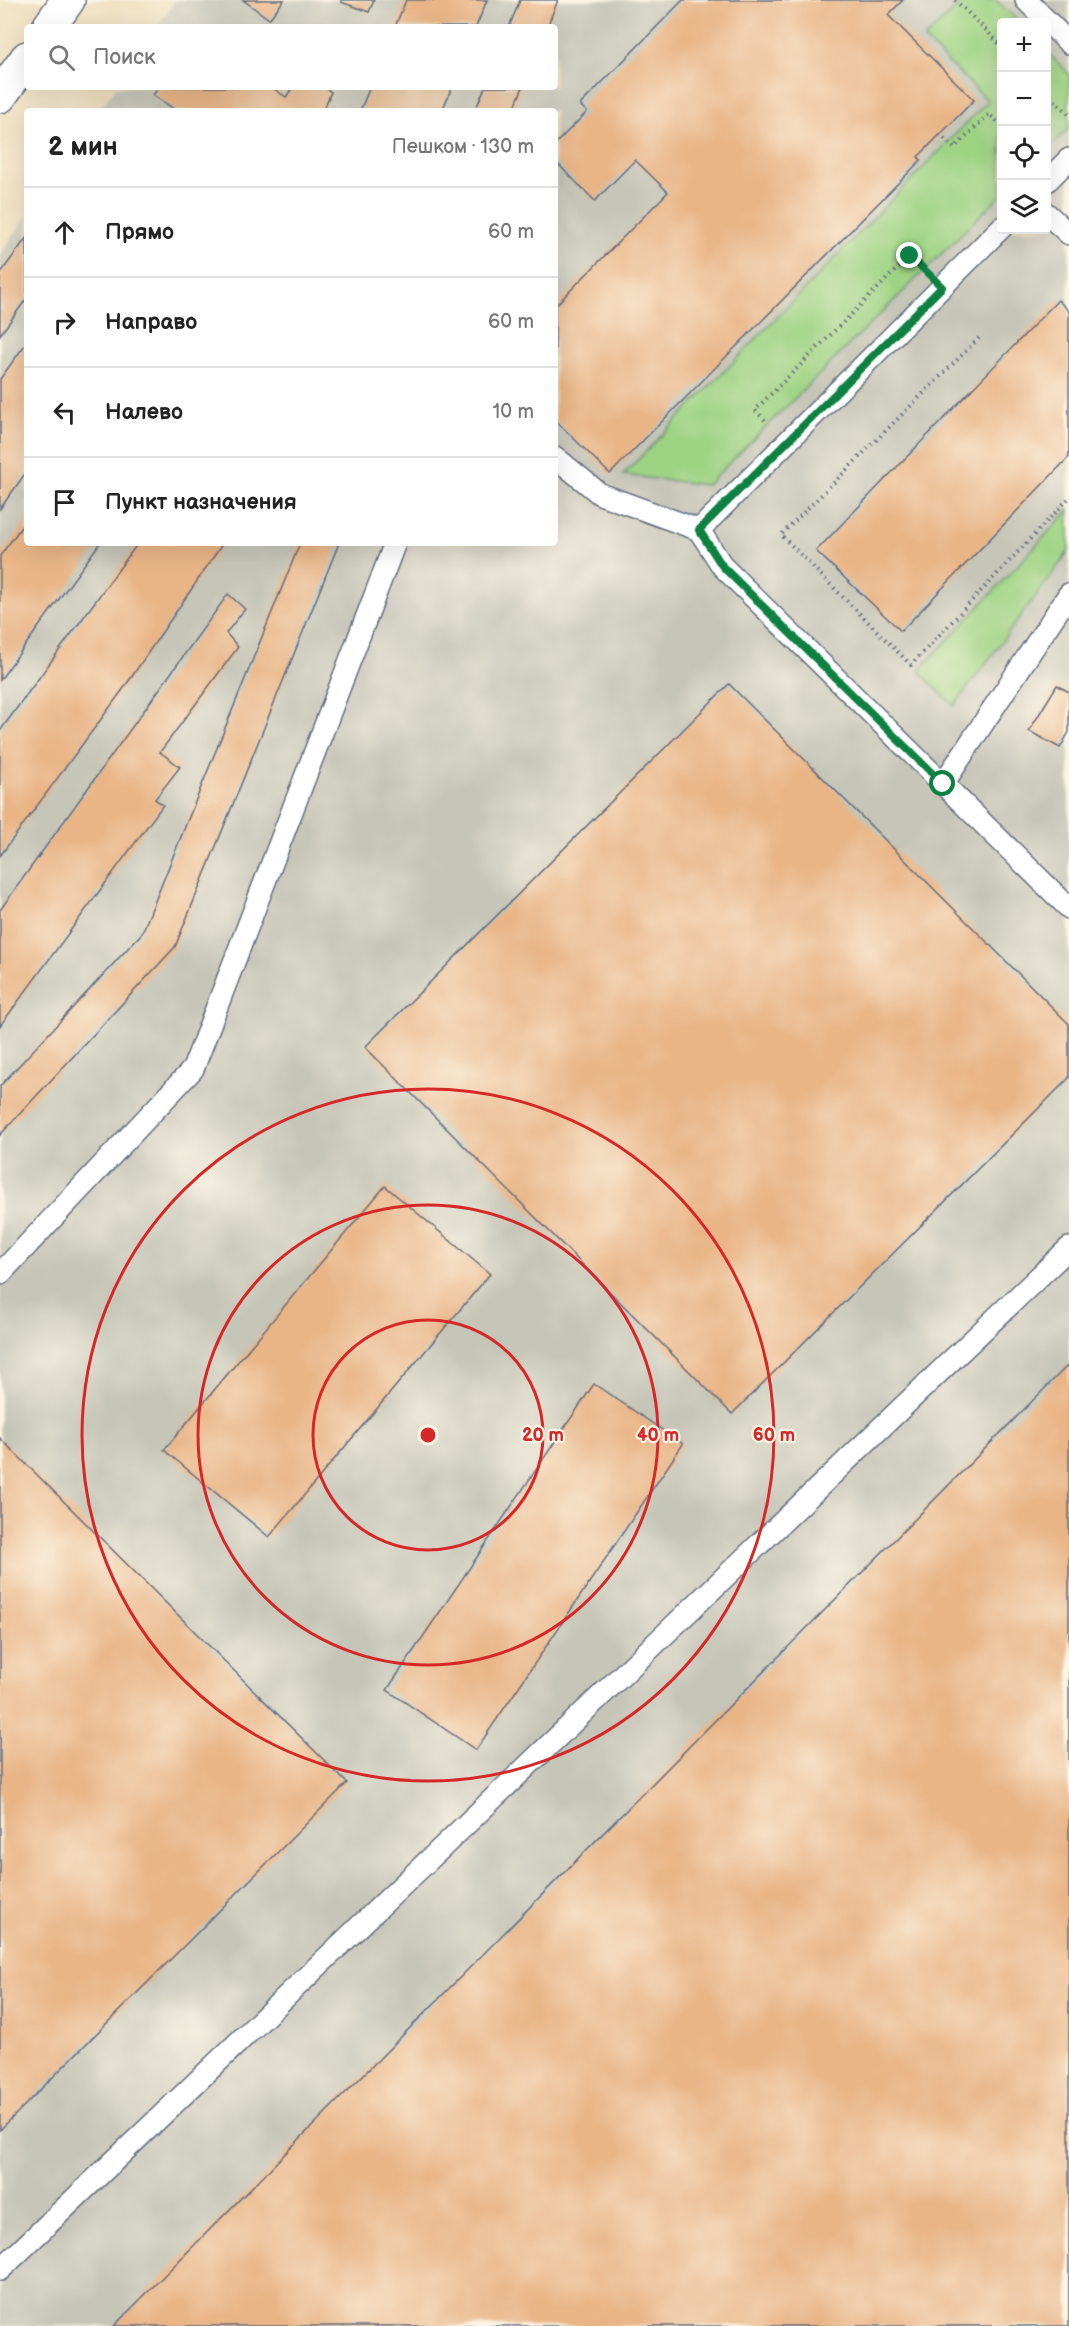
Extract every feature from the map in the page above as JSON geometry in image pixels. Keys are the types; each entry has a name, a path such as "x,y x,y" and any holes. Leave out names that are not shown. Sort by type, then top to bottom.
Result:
{"street":[{"path":"51,24 68,0"},
{"path":"0,96 24,62"}],"lane":[{"path":"1026,0 1069,43"},
{"path":"1049,180 1069,159"},
{"path":"1051,217 1069,234"},
{"path":"699,530 997,232"},
{"path":"558,459 600,494 699,530 723,567 1069,908"},
{"path":"0,1274 192,1069 394,546"},
{"path":"943,784 1069,594"},
{"path":"0,2270 1069,1248"}],"path":[{"path":"956,0 997,41"},
{"path":"1051,96 1069,114"},
{"path":"940,134 954,148 989,114 997,121"},
{"path":"787,442 755,410 910,256 942,287"},
{"path":"979,338 781,535 911,665 1069,498"}],"shaded area":[{"path":"176,0 1069,0 1069,2326 0,2326 0,256 24,220 24,546 558,546 558,108 101,108 114,90 558,90 558,24 159,24"}],"green space":[{"path":"964,0 996,0 1015,18 997,18 997,199 707,485 623,475 988,101 924,39"},
{"path":"1051,56 1069,74 1069,128 1051,146"},
{"path":"1069,510 1069,551 954,706 919,671"}],"building":[{"path":"243,0 284,0 269,19"},
{"path":"341,0 374,0 369,12 341,2"},
{"path":"406,0 487,0 477,24 396,24"},
{"path":"520,0 558,0 548,24 510,24"},
{"path":"683,0 903,0 888,15 974,100 918,157 921,160 610,474 558,423 558,303 668,192 635,160 595,201 558,164 558,141 587,112 580,105"},
{"path":"157,90 276,90 286,97 291,90 328,90 331,92 324,108 172,108 153,95"},
{"path":"369,90 451,90 443,108 361,108"},
{"path":"484,90 522,90 514,108 476,108"},
{"path":"24,241 24,302 0,335 0,274"},
{"path":"1058,300 1069,311 1069,457 901,631 816,551"},
{"path":"24,346 24,475 0,509 0,379"},
{"path":"24,523 24,546 98,546 0,680 0,556"},
{"path":"136,546 221,546 124,688 0,856 0,731"},
{"path":"299,546 338,546 175,947 0,1135 0,1086 142,933"},
{"path":"228,594 245,609 226,633 238,647 160,752 180,767 155,799 163,805 0,1026 0,910"},
{"path":"729,684 1069,1024 1069,1078 732,1414 365,1047"},
{"path":"1057,685 1069,692 1069,732 1060,748 1029,731"},
{"path":"385,1186 490,1274 269,1537 164,1450"},
{"path":"1069,1364 1069,2326 114,2326"},
{"path":"594,1384 683,1444 476,1750 387,1690"},
{"path":"0,1438 347,1783 0,2130"}],"route":[{"path":"910,256 942,287 699,530 723,567 943,784"}]}
